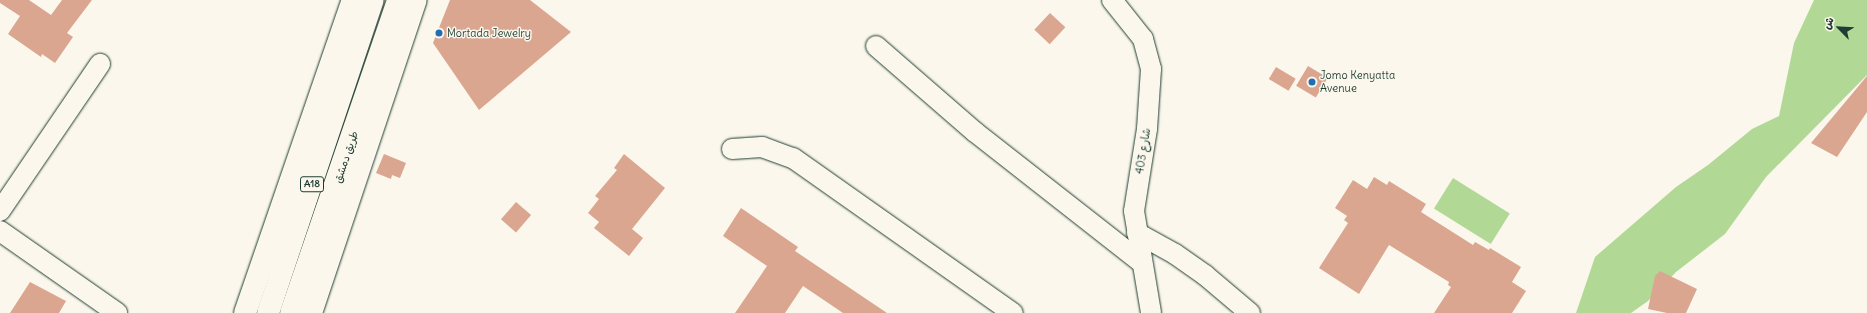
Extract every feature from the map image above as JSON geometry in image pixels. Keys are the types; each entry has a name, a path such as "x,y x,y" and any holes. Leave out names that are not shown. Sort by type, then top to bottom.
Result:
{"highway":[{"path":"245,313 353,0"},
{"name":"طريق دمشق","path":"268,313 356,55 373,0"},
{"name":"طريق دمشق","path":"291,313 377,69 398,0"},
{"path":"311,313 416,0"}],"street":[{"name":"شارع 403","path":"1112,0 1143,39 1151,69 1146,129 1134,211 1151,313"},
{"path":"876,46 975,132 1142,262"},
{"path":"0,211 100,64"},
{"path":"732,149 762,147 793,158 1013,313"},
{"path":"0,231 117,313"},
{"path":"1137,233 1175,254 1205,274 1250,313"}],"green space":[{"path":"1814,0 1867,0 1867,75 1766,177 1725,234 1676,272 1648,301 1631,313 1576,313 1595,257 1676,187 1708,165 1752,129 1779,116 1794,43"},
{"path":"1453,178 1510,214 1491,244 1434,209"}],"building":[{"path":"0,0 29,0 51,15 62,0 92,0 67,33 73,37 55,63 42,54 41,57 8,34 20,16 0,3"},
{"path":"450,0 530,0 571,32 479,110 433,43"},
{"path":"1050,13 1065,27 1050,44 1034,30"},
{"name":"Jomo Kenyatta Avenue","path":"1308,66 1328,78 1316,98 1296,86"},
{"path":"1276,67 1296,79 1289,91 1269,79"},
{"path":"1867,76 1867,112 1837,157 1811,143"},
{"path":"384,154 406,163 400,178 392,175 391,179 376,173"},
{"path":"624,154 665,188 632,229 643,238 629,256 594,228 599,222 588,213 599,199 595,196 617,170 614,168"},
{"path":"1374,177 1387,185 1389,181 1426,204 1421,212 1473,245 1475,242 1489,250 1490,248 1521,267 1512,282 1526,291 1512,313 1434,313 1451,287 1448,285 1449,282 1389,245 1359,294 1319,268 1348,223 1344,220 1347,216 1335,208 1353,180 1367,189"},
{"path":"516,202 531,215 516,232 501,219"},
{"path":"741,208 798,247 795,251 887,313 843,313 803,286 785,313 735,313 767,266 723,236"},
{"path":"1660,271 1697,289 1686,313 1667,313 1648,309 1655,276"},
{"path":"30,282 66,301 59,313 10,313"}],"place":[{"name":"Mortada Jewelry","path":"439,33"},
{"name":"Jomo Kenyatta Avenue","path":"1312,82"}]}
